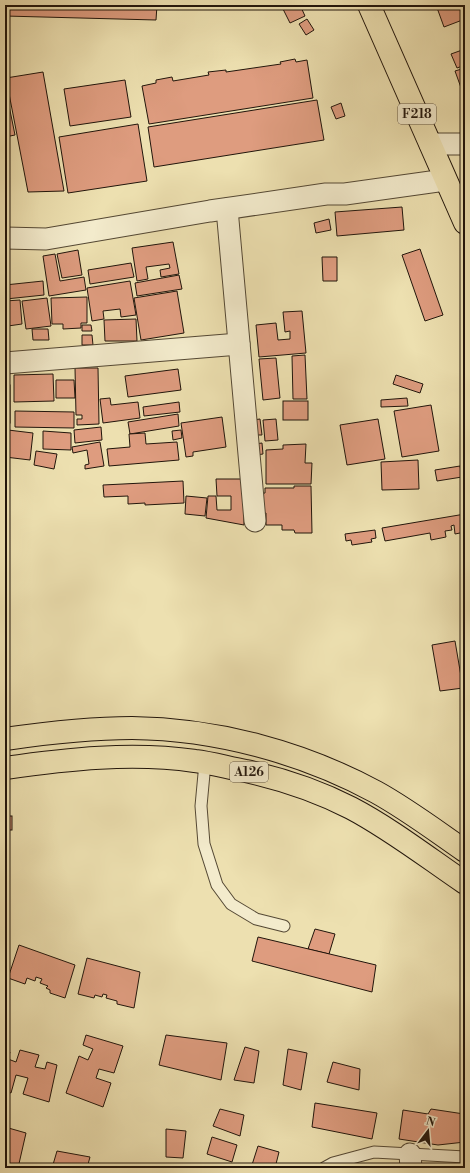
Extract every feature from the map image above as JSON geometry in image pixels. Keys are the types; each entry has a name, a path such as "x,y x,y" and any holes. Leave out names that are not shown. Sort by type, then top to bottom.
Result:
{"main road":[{"name":"F218","path":"369,5 465,223"},
{"name":"A126","path":"5,740 97,730 132,728 199,734 242,742 271,749 298,758 343,776 378,793 465,851"},
{"name":"A126","path":"5,768 64,760 126,757 161,758 205,763 262,775 293,784 345,805 382,826 465,884"}],"street":[{"path":"430,144 465,144"},
{"path":"5,238 46,239 326,194 345,194 445,180"},
{"path":"227,209 255,520"},
{"path":"5,363 239,344"}],"lane":[{"path":"205,763 201,806 204,844 217,885 231,904 256,919 284,926"},
{"path":"324,1168 332,1163 374,1152 411,1161 465,1157"}],"building":[{"path":"5,5 157,5 156,20 5,16"},
{"path":"281,5 300,5 305,16 290,23"},
{"path":"436,5 464,5 465,19 444,27"},
{"path":"307,19 314,30 306,35 299,24"},
{"path":"465,49 465,65 457,68 451,54"},
{"path":"295,59 296,62 307,60 313,98 149,124 142,86 156,83 156,80 172,77 173,81 209,75 208,72 226,70 226,72 281,64 280,62"},
{"path":"465,68 465,96 464,96 455,71"},
{"path":"43,72 64,191 28,192 6,78"},
{"path":"125,80 131,117 70,126 64,89"},
{"path":"5,86 15,135 5,137"},
{"path":"317,100 324,140 154,167 148,127"},
{"path":"341,103 345,116 336,119 331,107"},
{"path":"138,124 147,181 68,193 59,137"},
{"path":"402,207 404,230 337,236 335,212"},
{"path":"329,219 331,230 316,233 314,223"},
{"path":"173,242 179,274 161,277 160,270 170,268 169,264 146,267 148,279 137,281 132,248"},
{"path":"420,249 443,315 425,321 402,255"},
{"path":"78,250 82,275 62,278 57,254"},
{"path":"55,254 60,281 84,277 86,290 49,296 43,256"},
{"path":"322,257 337,257 337,281 323,281"},
{"path":"131,263 134,277 90,284 88,270"},
{"path":"179,275 182,289 137,296 135,283"},
{"path":"43,281 44,295 6,299 5,285"},
{"path":"130,281 136,315 121,317 120,309 103,311 104,319 92,321 87,288"},
{"path":"177,291 184,333 141,340 134,298"},
{"path":"87,297 87,323 81,323 81,328 63,329 63,324 52,324 51,298"},
{"path":"47,298 51,326 26,329 22,301"},
{"path":"20,300 22,324 8,326 5,301"},
{"path":"5,308 9,342 5,342"},
{"path":"302,311 306,353 259,357 256,325 276,323 278,340 290,339 290,331 285,332 283,312"},
{"path":"136,319 137,341 105,341 104,320"},
{"path":"82,325 91,325 92,331 82,331"},
{"path":"32,329 48,329 49,340 33,340"},
{"path":"82,335 92,335 93,345 82,345"},
{"path":"305,355 307,399 293,399 292,356"},
{"path":"276,358 280,398 263,400 259,359"},
{"path":"75,368 98,368 99,424 77,425 77,419 82,419 82,415 76,415"},
{"path":"178,369 181,390 128,397 125,376"},
{"path":"53,374 54,401 14,402 14,375"},
{"path":"396,375 423,384 420,393 393,384"},
{"path":"56,380 74,380 75,398 56,398"},
{"path":"5,385 10,385 10,423 5,423"},
{"path":"110,398 111,405 138,402 140,418 103,423 100,399"},
{"path":"407,398 408,406 381,407 381,400"},
{"path":"283,401 308,401 308,420 283,420"},
{"path":"179,402 180,412 144,416 143,407"},
{"path":"431,405 439,451 402,457 394,411"},
{"path":"15,411 74,412 74,428 15,427"},
{"path":"178,414 179,426 130,434 128,422"},
{"path":"222,417 226,447 193,452 193,456 186,457 181,423"},
{"path":"260,419 262,435 254,435 253,420"},
{"path":"276,419 278,440 265,441 263,420"},
{"path":"378,419 385,459 347,465 340,425"},
{"path":"101,427 102,440 75,443 74,430"},
{"path":"8,430 33,433 30,460 5,457"},
{"path":"181,430 182,438 173,440 172,431"},
{"path":"43,431 71,433 71,450 43,449"},
{"path":"145,433 146,444 177,442 179,460 109,466 107,449 130,447 129,434"},
{"path":"100,442 104,466 85,469 85,465 89,464 87,450 73,453 72,447"},
{"path":"262,443 263,454 256,455 255,444"},
{"path":"306,444 305,463 312,463 311,484 266,484 266,450 283,449 283,445"},
{"path":"36,451 57,454 54,469 34,465"},
{"path":"418,460 419,489 382,490 381,462"},
{"path":"460,466 462,477 437,481 435,470"},
{"path":"216,479 244,479 244,525 206,518 208,496 216,496 217,510 231,510 231,496 217,496"},
{"path":"183,481 184,503 145,505 145,503 128,504 128,496 104,497 103,485"},
{"path":"294,486 311,486 312,533 295,533 294,530 282,530 282,525 266,525 266,513 258,513 258,494 265,493 265,488 294,488"},
{"path":"186,496 207,498 205,516 185,514"},
{"path":"465,514 465,532 455,534 454,525 451,526 452,530 445,531 446,537 431,540 430,533 385,541 382,528"},
{"path":"375,530 376,538 371,539 372,542 352,545 351,540 346,541 345,534"},
{"path":"455,641 463,688 440,691 432,645"},
{"path":"5,816 12,816 12,830 5,830"},
{"path":"315,929 335,934 329,954 308,949"},
{"path":"258,937 376,965 372,992 252,961"},
{"path":"19,945 75,965 65,998 50,993 50,990 46,988 48,986 40,983 42,979 36,977 35,981 27,978 25,984 8,978"},
{"path":"87,958 140,972 134,1008 117,1004 117,1001 106,998 107,995 103,994 102,997 95,995 94,998 78,994"},
{"path":"86,1035 123,1046 114,1073 99,1069 96,1078 111,1083 103,1107 66,1093 79,1056 88,1060 93,1049 83,1045"},
{"path":"166,1035 227,1043 221,1080 159,1065"},
{"path":"245,1047 259,1051 254,1083 234,1080"},
{"path":"288,1049 307,1053 301,1090 283,1085"},
{"path":"5,1050 10,1052 8,1059 16,1062 20,1050 39,1055 35,1067 45,1069 47,1062 57,1065 49,1102 23,1094 28,1078 16,1075 11,1093 5,1091"},
{"path":"333,1062 360,1069 359,1090 327,1082"},
{"path":"315,1103 377,1113 372,1139 312,1127"},
{"path":"220,1109 244,1115 240,1136 213,1126"},
{"path":"431,1109 464,1114 465,1142 438,1145 399,1139 403,1110 428,1114"},
{"path":"5,1127 26,1133 18,1168 5,1168"},
{"path":"166,1129 186,1131 183,1158 166,1157"},
{"path":"212,1137 237,1145 232,1162 207,1154"},
{"path":"258,1146 279,1152 275,1168 251,1168"},
{"path":"57,1151 90,1157 87,1168 52,1168"}]}
